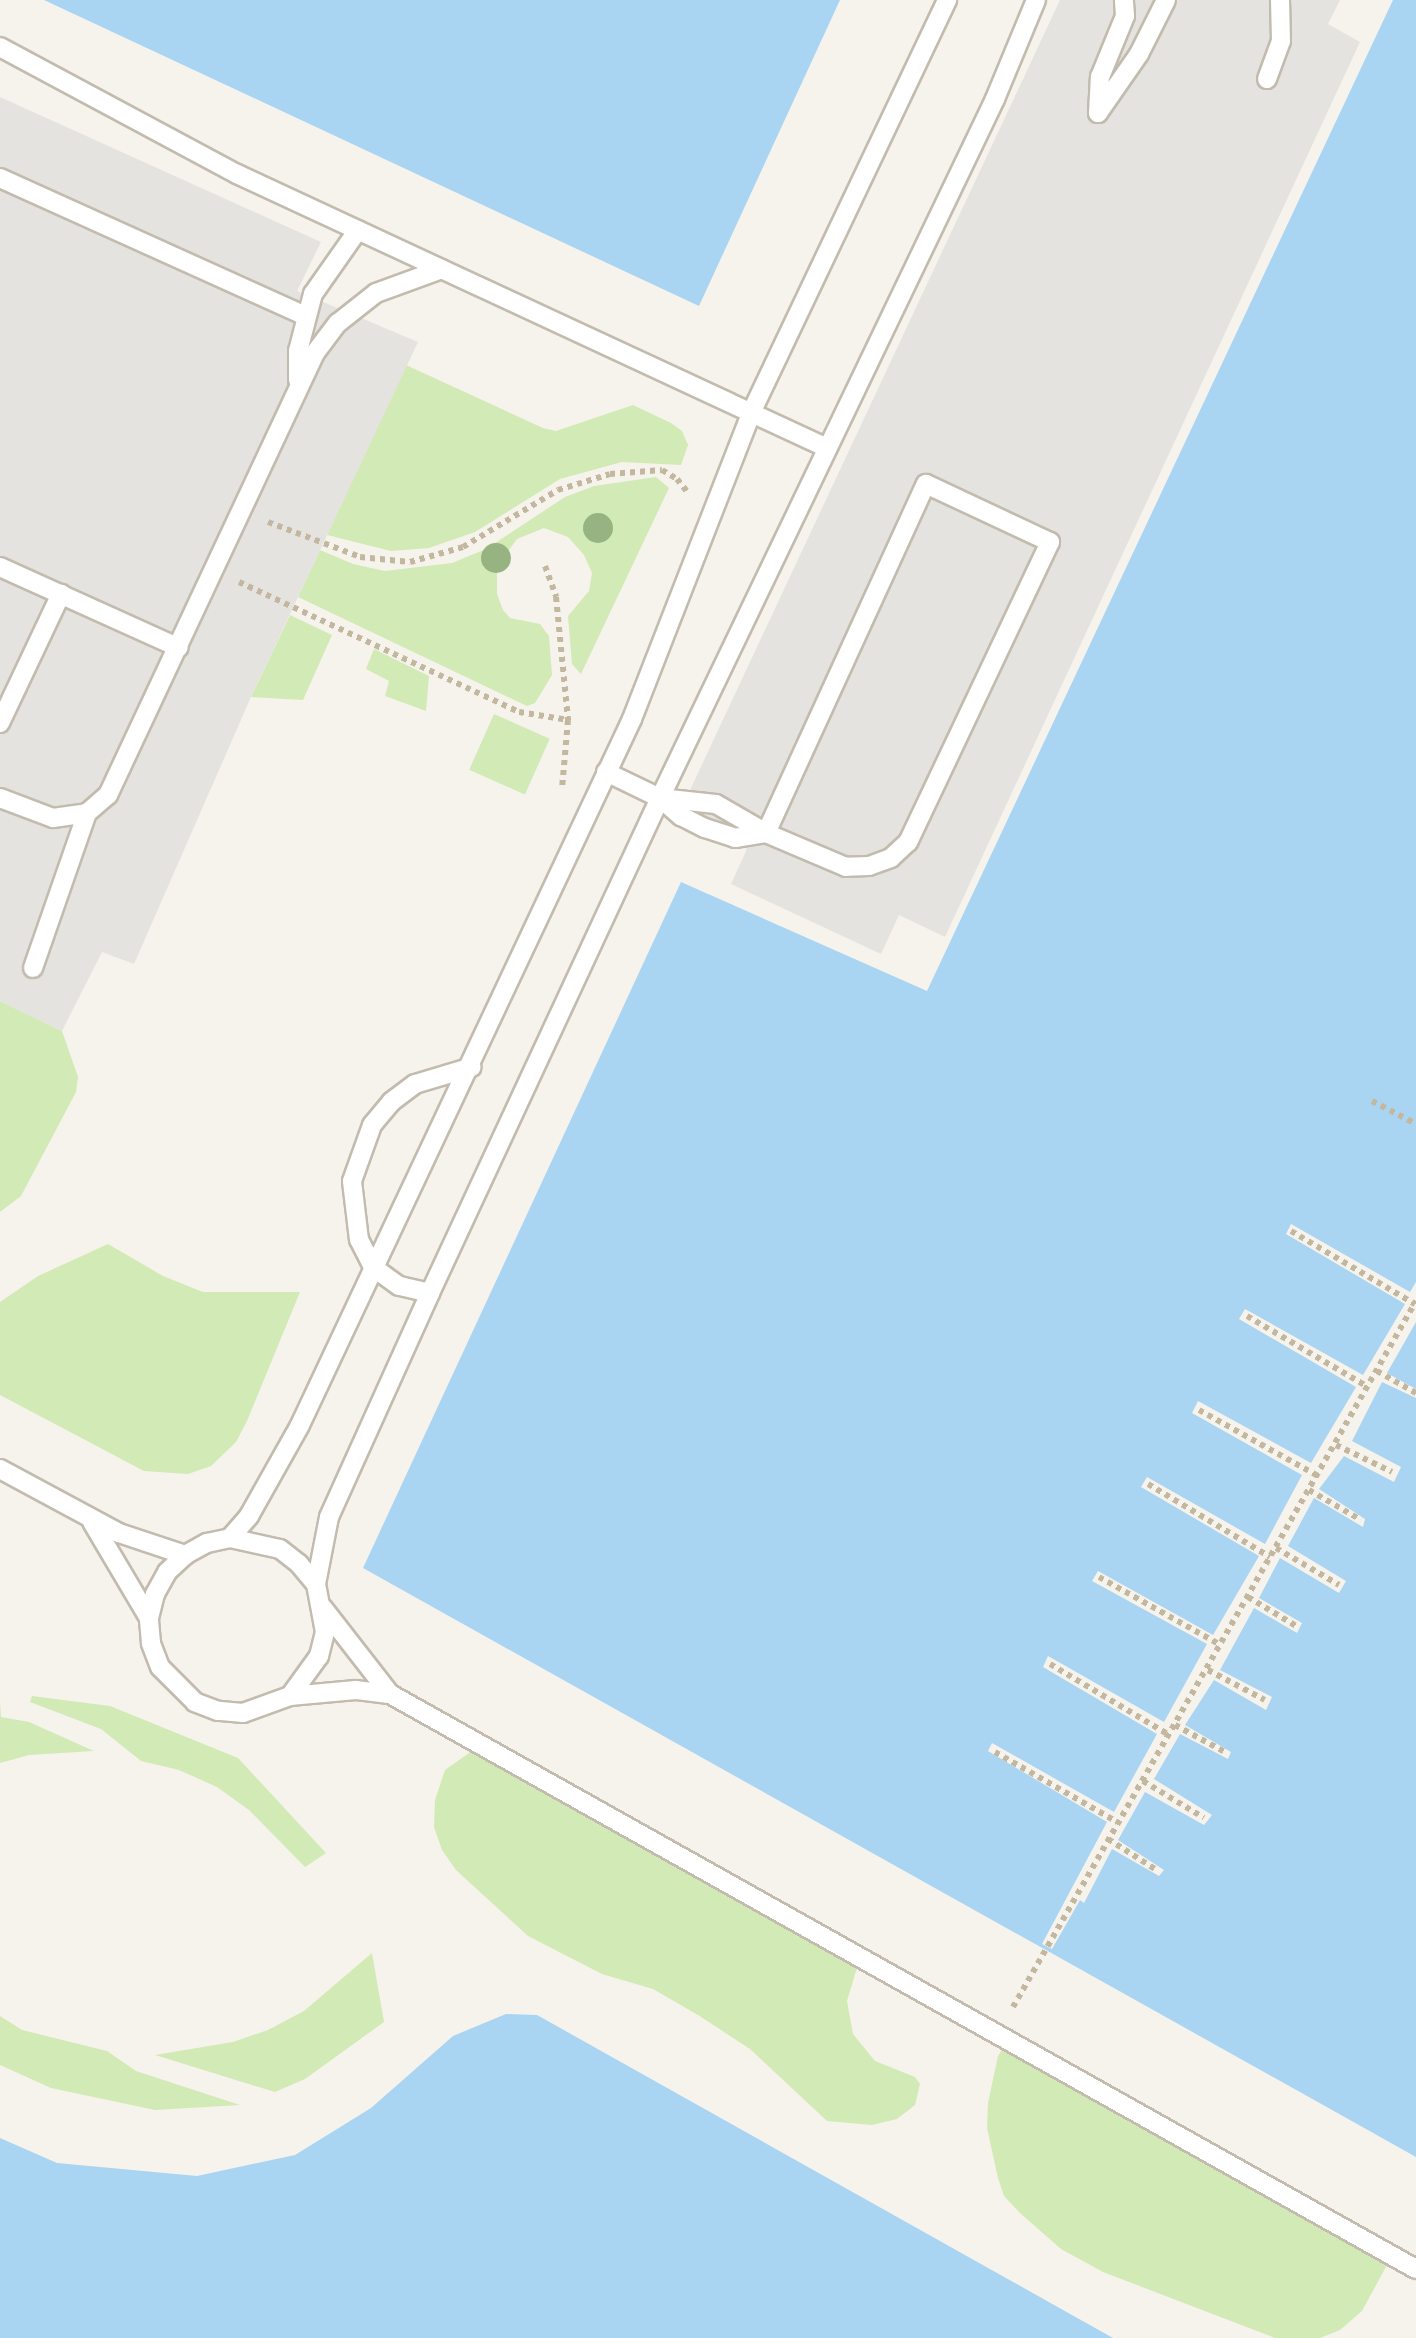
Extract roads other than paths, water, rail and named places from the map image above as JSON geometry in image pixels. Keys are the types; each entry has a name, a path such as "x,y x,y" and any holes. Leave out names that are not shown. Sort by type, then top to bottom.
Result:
{"lane":[{"path":"230,1538 265,1494 472,1067 632,719 752,411 947,0"},
{"path":"290,1696 319,1656 325,1632 316,1584 329,1518 660,798 994,98 1036,0"},
{"path":"1124,0 1125,16 1100,77 1098,114 1139,54 1166,0"},
{"path":"1267,78 1280,41 1280,0"},
{"path":"0,47 168,140 828,448"},
{"path":"0,178 304,316"},
{"path":"298,386 304,316 324,274 358,230"},
{"path":"34,968 87,814 108,795 315,353 352,310 376,294 442,270"},
{"path":"660,798 716,804 766,833 846,868 869,866 891,858 908,842 1050,542 926,484 766,833"},
{"path":"0,566 179,648"},
{"path":"0,723 61,594"},
{"path":"606,772 660,798 681,816 719,833 735,838 766,833"},
{"path":"0,798 53,818 87,814"},
{"path":"430,1293 399,1286 373,1267 359,1240 352,1196 358,1152 372,1125 415,1084 472,1067"},
{"path":"0,1468 89,1517 152,1546 185,1555"},
{"path":"89,1517 149,1618 160,1667 195,1702 218,1711 243,1712 290,1696 356,1690 390,1694 1416,2270"},
{"path":"149,1618 167,1572 185,1555 207,1543 230,1538 280,1548 316,1584"},
{"path":"323,1607 390,1694"}],"water":[{"path":"44,0 840,0 699,306"},
{"path":"1393,0 1416,0 1416,2157 363,1568 681,882 927,991"},
{"path":"506,2014 537,2015 1113,2338 0,2338 0,2138 57,2163 197,2176 295,2155 371,2108 453,2036"}]}
